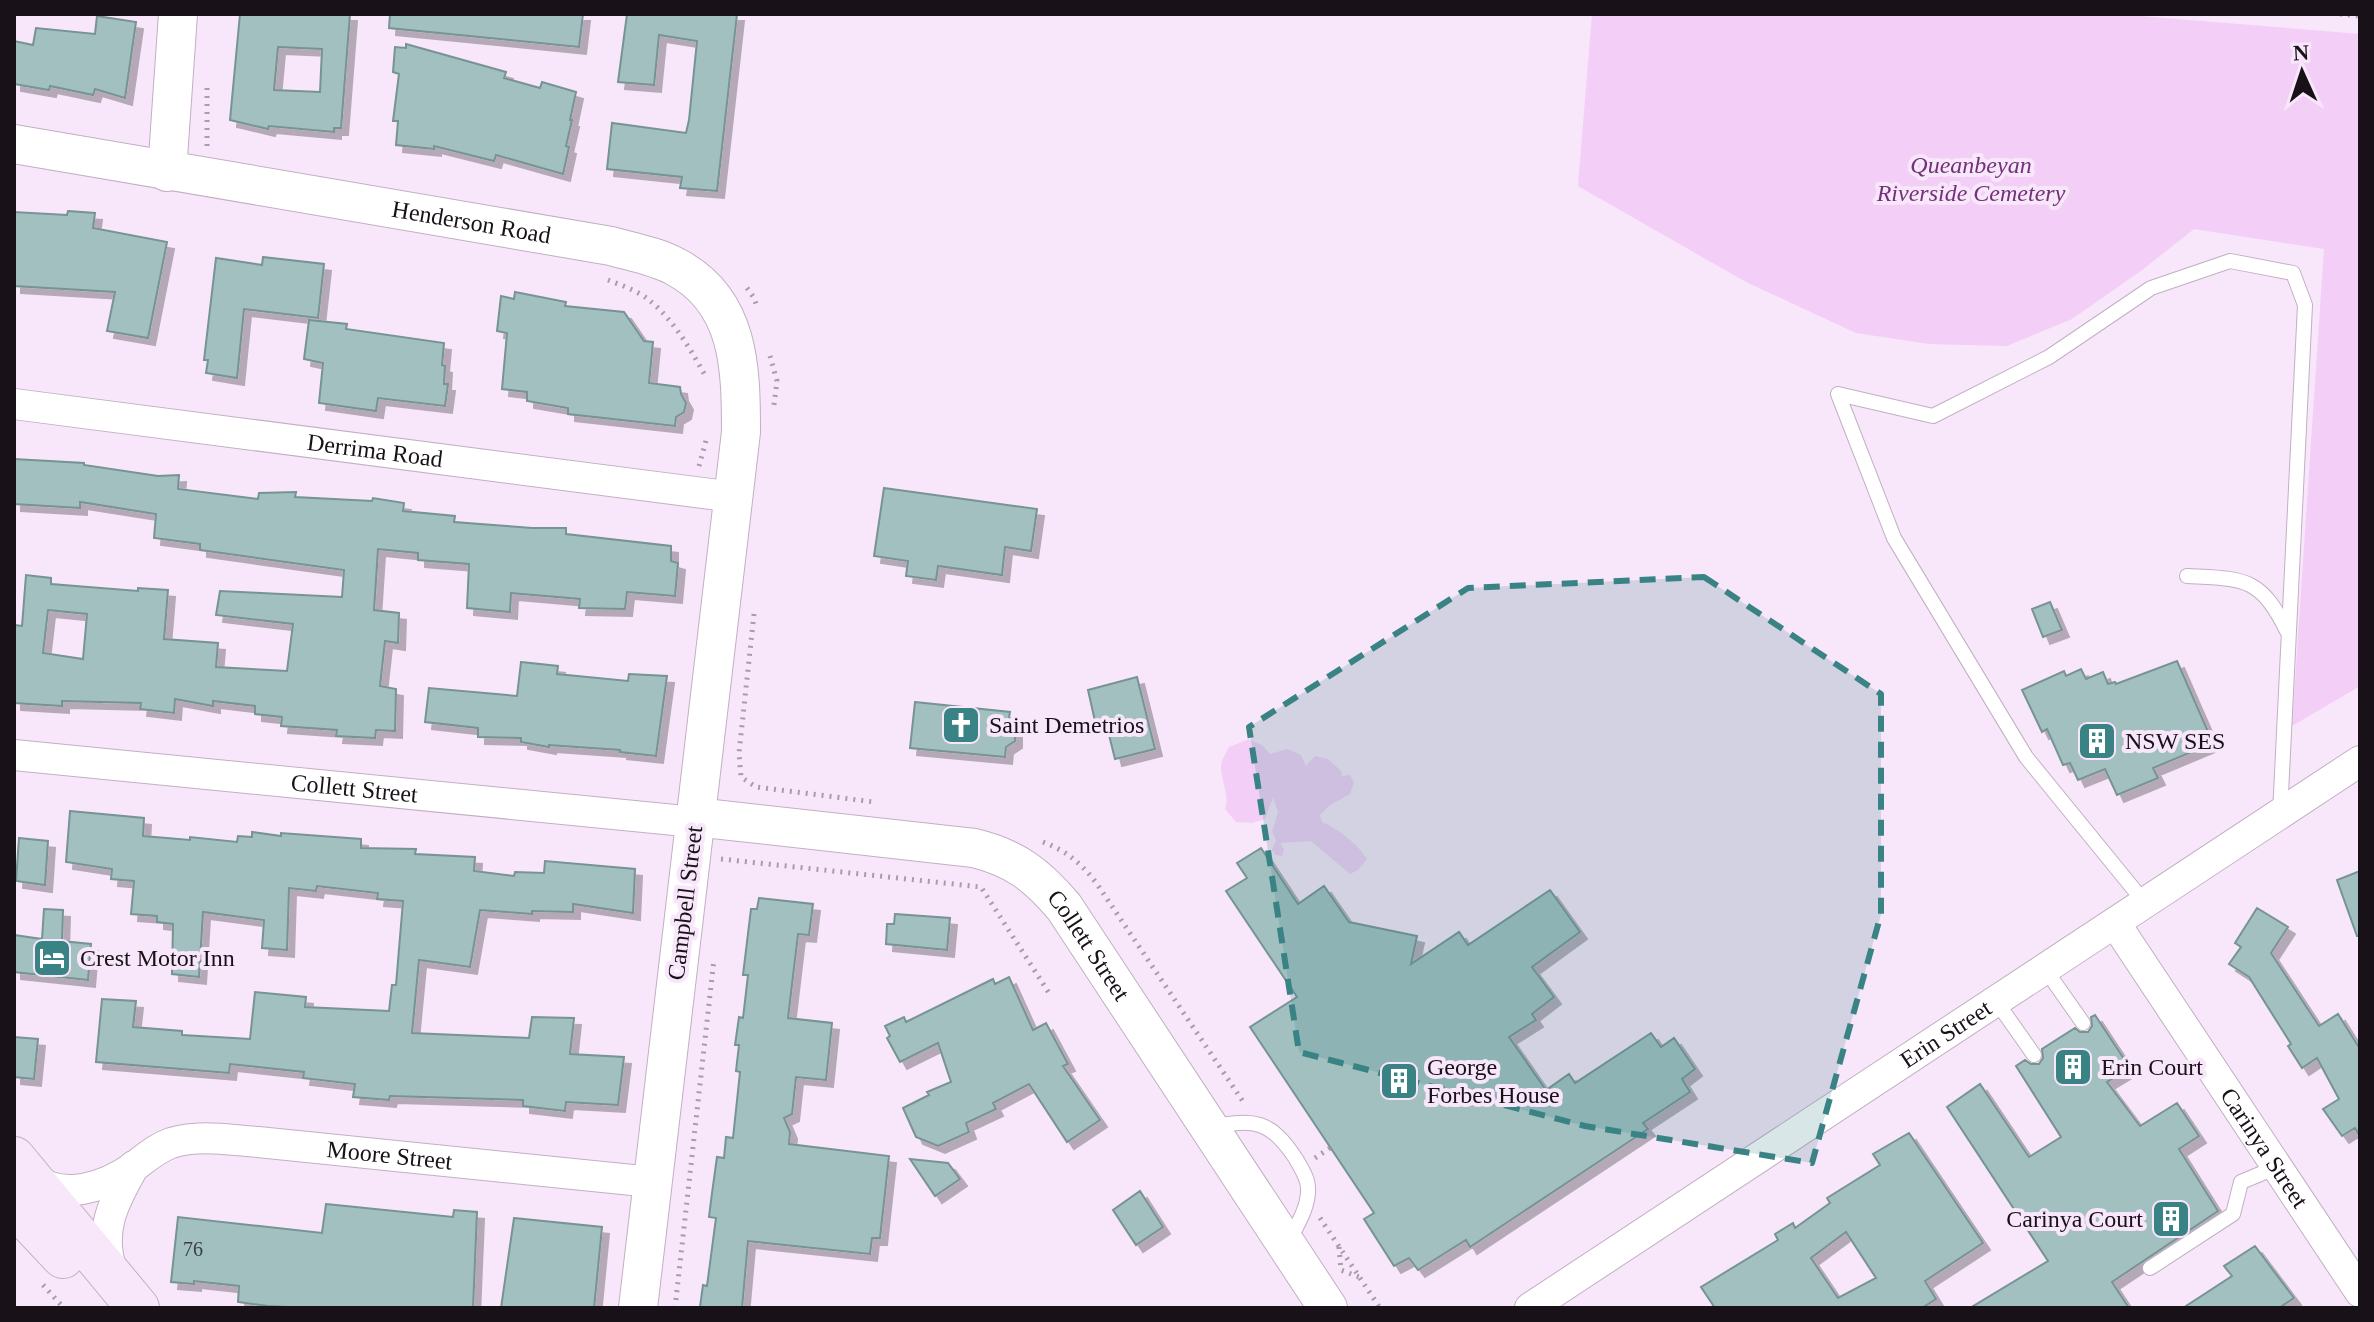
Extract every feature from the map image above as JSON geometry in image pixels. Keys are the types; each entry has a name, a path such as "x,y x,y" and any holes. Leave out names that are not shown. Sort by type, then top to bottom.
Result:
{"main road":[{"path":"18,1178 125,1305"}],"street":[{"path":"167,172 178,14"},
{"name":"Henderson Road","path":"14,144 611,246 676,267 702,284 721,308 734,336 741,395 741,432 716,495"},
{"name":"Derrima Road","path":"14,404 716,495"},
{"name":"Campbell Street","path":"638,1308 652,1182 705,845 716,495"},
{"name":"Collett Street","path":"14,755 705,845 946,844 995,853 1013,861 1041,882 1064,907 1328,1308"},
{"name":"Erin Street","path":"1530,1308 2360,761"},
{"name":"Carinya Street","path":"2115,923 2360,1292"},
{"name":"Moore Street","path":"18,1178 72,1191 95,1186 171,1143 195,1138 652,1182"},
{"name":"Moore Street","path":"125,1305 110,1267 106,1235 113,1203 134,1166"}],"lane":[{"path":"2145,903 2026,757 1894,538 1838,394 1933,416 2049,357 2151,288 2230,261 2293,273 2305,305 2280,814"},
{"path":"2187,576 2235,578 2255,587 2275,607 2289,635"},
{"path":"2045,969 2083,1023"},
{"path":"1996,1001 2034,1055"},
{"path":"1210,1127 1238,1122 1262,1124 1279,1135 1292,1153 1308,1184 1307,1199 1287,1245"},
{"path":"2150,1268 2233,1214 2241,1182 2277,1167"}],"path":[{"path":"2340,14 2360,16"},
{"path":"605,279 648,299 695,356 710,384"},
{"path":"709,429 699,463 716,495"},
{"path":"705,845 981,887 1049,993"},
{"path":"675,1308 714,953"},
{"path":"1317,1214 1380,1308"},
{"path":"1339,1246 1341,1270 1359,1277"}],"highlighted area":[{"path":"1704,577 1881,694 1881,914 1812,1163 1585,1126 1299,1052 1249,727 1468,588"}],"green space":[{"name":"Queanbeyan Riverside Cemetery","path":"1592,14 2115,14 2360,34 2360,686 2292,726 2324,249 2194,229 2072,319 2007,346 1929,344 1856,333 1746,282 1578,186"},
{"path":"1249,739 1263,746 1270,754 1287,749 1301,755 1306,766 1315,756 1328,759 1341,771 1342,776 1350,775 1354,783 1350,794 1330,805 1320,815 1322,822 1363,853 1367,859 1358,870 1350,874 1311,841 1280,843 1284,849 1282,856 1276,855 1272,850 1276,840 1272,832 1278,812 1273,797 1265,819 1252,823 1236,822 1225,809 1222,762 1229,747"}],"building":[{"path":"240,14 350,14 341,128 334,128 334,132 269,126 268,129 230,120","holes":["278,47 322,49 320,92 274,90"]},
{"path":"390,14 583,14 579,47 389,28"},
{"path":"627,14 737,14 717,191 680,188 682,177 607,169 612,123 686,133 689,120 697,41 659,35 654,85 618,82"},
{"path":"97,16 136,22 125,98 95,89 93,95 50,86 49,90 14,84 14,41 33,45 36,28 95,34"},
{"path":"406,44 506,72 504,78 540,88 542,82 576,92 563,174 496,155 494,161 434,146 434,149 396,145 398,121 393,121 399,74 393,72 395,47 406,48"},
{"path":"68,211 95,213 93,228 167,242 148,338 107,331 115,292 14,286 14,212 67,215"},
{"path":"263,257 324,264 318,318 244,309 237,378 206,373 208,360 204,360 216,258 262,265"},
{"path":"515,292 566,302 565,306 624,312 644,341 653,342 649,383 680,387 686,403 684,412 676,417 675,426 568,414 568,408 527,401 527,392 502,389 507,333 497,331 501,296 514,299"},
{"path":"309,320 347,324 346,329 444,343 442,365 445,366 444,384 448,384 445,406 378,398 376,411 319,403 323,363 304,359"},
{"path":"14,459 84,463 158,476 179,475 178,489 258,499 259,493 296,492 295,497 372,501 373,498 404,503 403,511 455,516 454,522 566,528 566,534 671,546 671,561 678,563 675,596 627,592 625,609 579,608 580,599 511,593 510,612 467,608 469,564 418,560 418,553 378,549 374,610 399,613 398,643 385,641 380,686 396,689 395,731 376,730 375,738 336,736 337,730 281,726 282,717 255,714 255,706 213,701 213,706 175,699 174,713 140,709 141,703 62,701 62,706 14,703 14,625 22,626 26,575 51,578 51,584 138,591 138,588 168,590 164,639 218,643 216,667 287,671 293,624 216,615 220,591 342,597 344,570 200,550 200,544 154,538 156,514 80,502 80,508 14,504","holes":["48,610 87,614 83,659 43,653"]},
{"path":"884,488 1037,509 1031,551 1005,547 1002,575 938,566 936,580 906,576 908,561 874,556"},
{"path":"2050,602 2062,630 2043,637 2032,609"},
{"name":"NSW SES","path":"2177,661 2213,743 2153,768 2158,778 2117,795 2105,769 2078,780 2070,763 2063,765 2047,729 2042,732 2022,690 2064,671 2066,676 2081,669 2086,679 2103,672 2108,684 2116,684"},
{"path":"521,662 558,666 557,674 628,681 629,674 667,676 656,756 620,750 549,747 521,742 521,738 478,737 478,728 425,722 429,688 517,696"},
{"path":"1137,677 1155,749 1115,759 1105,719 1095,721 1088,690"},
{"name":"Saint Demetrios","path":"915,702 1010,712 1008,723 1015,730 1015,741 1006,747 1005,757 910,748"},
{"path":"70,811 144,818 143,836 237,842 238,836 252,837 252,832 361,839 361,848 416,849 415,854 475,857 474,871 514,876 515,872 544,873 545,861 635,869 633,913 573,904 573,912 532,911 532,914 480,910 470,967 419,960 412,1033 529,1038 532,1017 574,1018 570,1054 624,1057 618,1105 566,1102 565,1111 523,1106 523,1100 390,1096 389,1100 353,1097 355,1084 303,1078 304,1072 230,1064 229,1073 96,1062 102,999 136,1001 133,1027 182,1031 182,1035 250,1039 255,992 306,997 305,1007 389,1011 392,985 396,985 403,901 377,899 378,893 317,886 316,891 289,888 287,950 262,948 264,920 203,912 199,977 172,974 173,924 157,922 157,916 131,914 134,881 111,879 112,869 66,862"},
{"path":"19,838 48,841 45,885 16,881"},
{"name":"George Forbes House","path":"1261,848 1298,904 1324,886 1349,922 1417,936 1411,964 1459,932 1468,945 1550,890 1580,932 1532,967 1554,997 1532,1014 1536,1020 1509,1037 1546,1090 1569,1074 1575,1083 1651,1033 1661,1047 1674,1038 1695,1069 1682,1079 1690,1092 1643,1123 1648,1129 1470,1247 1466,1240 1418,1270 1409,1258 1394,1266 1364,1219 1374,1213 1250,1027 1297,997 1226,891 1247,878 1237,863"},
{"path":"2360,871 2360,936 2357,936 2337,880"},
{"path":"759,898 813,904 809,935 798,934 788,1018 832,1023 826,1080 796,1077 792,1114 784,1118 790,1132 789,1144 889,1156 880,1238 872,1238 870,1254 748,1241 742,1308 705,1308 700,1307 703,1285 707,1286 716,1218 709,1217 712,1193 717,1157 724,1158 726,1137 733,1138 740,1072 736,1071 739,1045 735,1045 739,1017 743,1018 748,975 743,975 751,909 757,909"},
{"path":"2257,908 2288,927 2271,953 2319,1026 2338,1014 2360,1049 2360,1137 2355,1128 2342,1136 2323,1109 2339,1099 2317,1058 2302,1068 2288,1046 2291,1044 2249,977 2229,964 2241,947 2235,943"},
{"name":"Crest Motor Inn","path":"44,909 63,910 62,941 91,944 88,980 14,972 14,935 42,939"},
{"path":"895,914 950,918 947,950 886,944 887,924 894,924"},
{"path":"1009,977 1033,1030 1046,1023 1068,1064 1063,1066 1100,1120 1067,1142 1029,1084 993,1103 996,1109 966,1123 969,1132 938,1146 916,1137 903,1108 929,1095 927,1092 951,1082 938,1043 900,1062 887,1038 890,1036 885,1026 904,1017 906,1022 993,979 995,984"},
{"path":"2095,1015 2130,1068 2107,1082 2140,1126 2177,1103 2199,1136 2179,1149 2218,1211 2112,1282 2129,1308 1970,1308 2048,1261 1947,1107 1980,1084 2029,1157 2061,1137 2016,1066 2025,1060 2039,1064 2043,1058 2042,1049 2075,1028 2088,1032 2092,1026 2091,1017"},
{"path":"14,1037 38,1039 34,1079 14,1077"},
{"path":"1909,1133 1983,1243 1925,1281 1936,1299 1922,1308 1715,1308 1701,1287 1778,1240 1775,1234 1793,1223 1795,1228 1830,1203 1827,1198 1880,1165 1873,1154","holes":["1846,1232 1876,1278 1838,1298 1811,1258"]},
{"path":"910,1159 948,1163 960,1179 935,1196"},
{"path":"1140,1191 1163,1227 1136,1245 1113,1210"},
{"path":"326,1204 453,1217 454,1210 477,1212 473,1308 268,1306 238,1302 239,1286 171,1282 178,1217 322,1233"},
{"path":"514,1218 602,1227 594,1308 501,1308"},
{"path":"2255,1246 2294,1298 2279,1308 2183,1308 2232,1276 2224,1266"}],"place":[{"name":"Saint Demetrios","path":"961,725"},
{"name":"NSW SES","path":"2097,741"},
{"name":"Crest Motor Inn","path":"52,958"},
{"name":"Erin Court","path":"2073,1067"},
{"name":"George Forbes House","path":"1399,1081"},
{"name":"Carinya Court","path":"2171,1219"}]}
